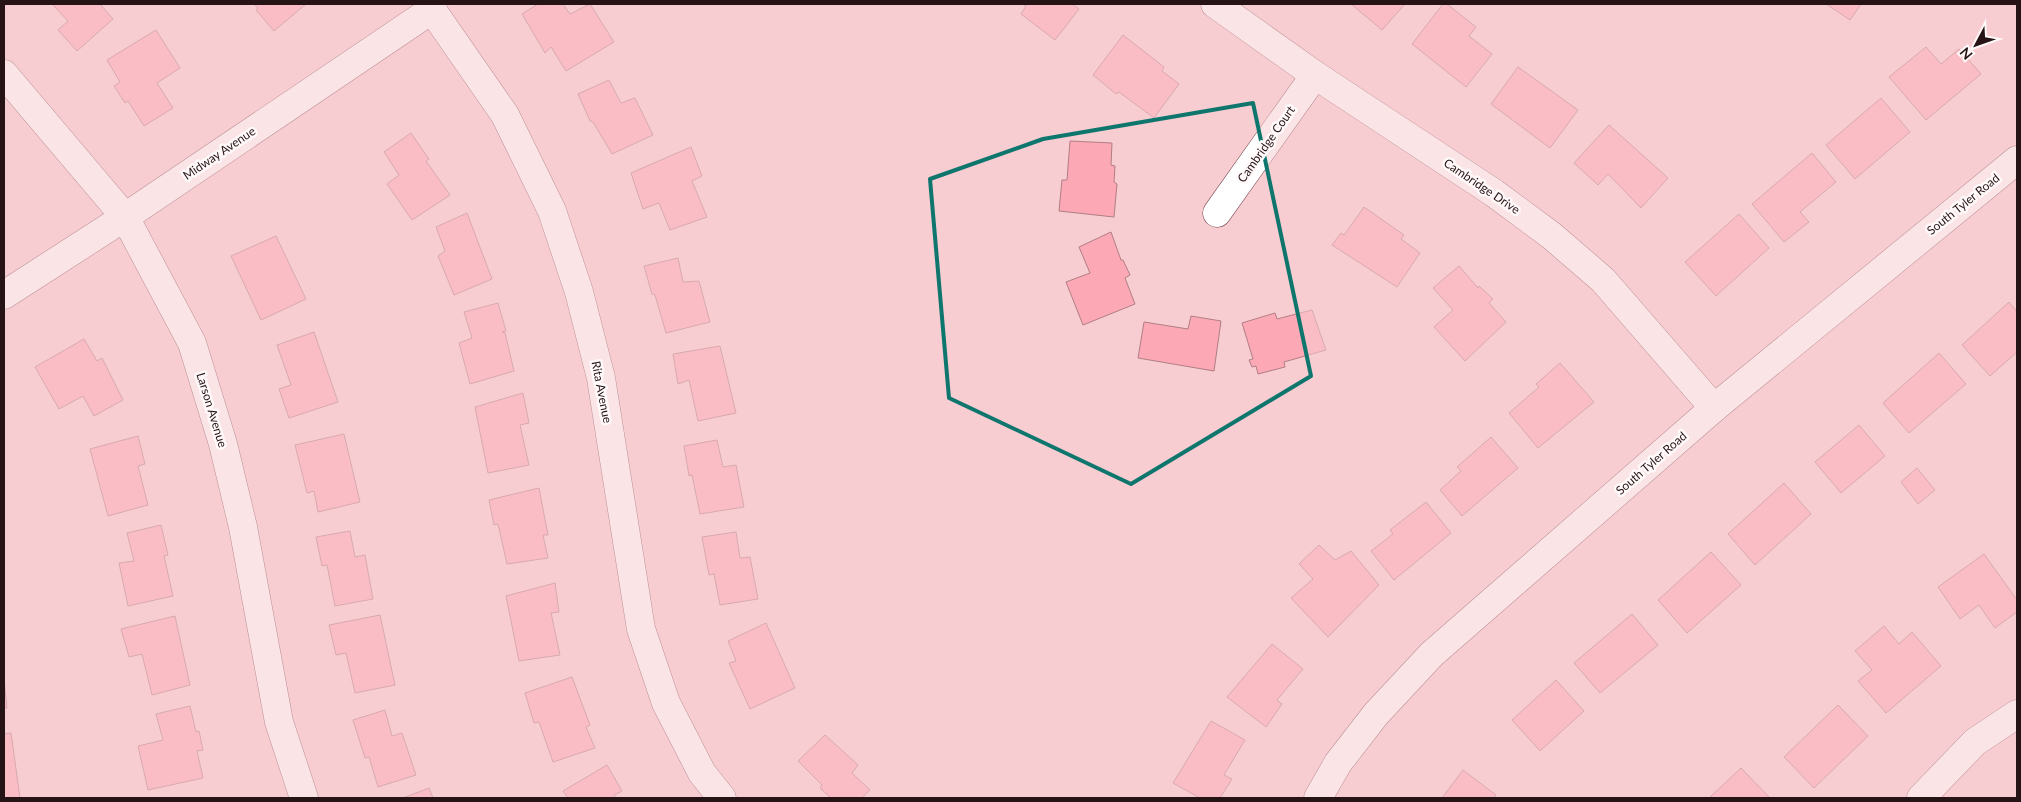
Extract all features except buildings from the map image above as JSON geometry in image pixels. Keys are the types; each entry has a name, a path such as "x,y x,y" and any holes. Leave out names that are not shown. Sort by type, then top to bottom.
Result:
{"street":[{"name":"Cambridge Drive","path":"1215,4 1315,75 1494,193 1552,236 1603,280 1714,408"},
{"name":"Midway Avenue","path":"4,294 125,217 430,6"},
{"name":"Rita Avenue","path":"430,6 505,115 552,211 579,292 600,378 641,629 666,704 702,773 722,798"},
{"name":"Larson Avenue","path":"4,74 125,217 192,343 220,435 243,527 279,722 304,798"},
{"name":"Cambridge Court","path":"1217,213 1315,75"},
{"name":"South Tyler Road","path":"1318,798 1338,764 1376,714 1432,654 1714,408 2017,160"},
{"path":"1921,798 1975,742 2017,714"}],"highlighted area":[{"path":"1253,103 1311,376 1131,484 949,398 930,179 1043,139"}]}
